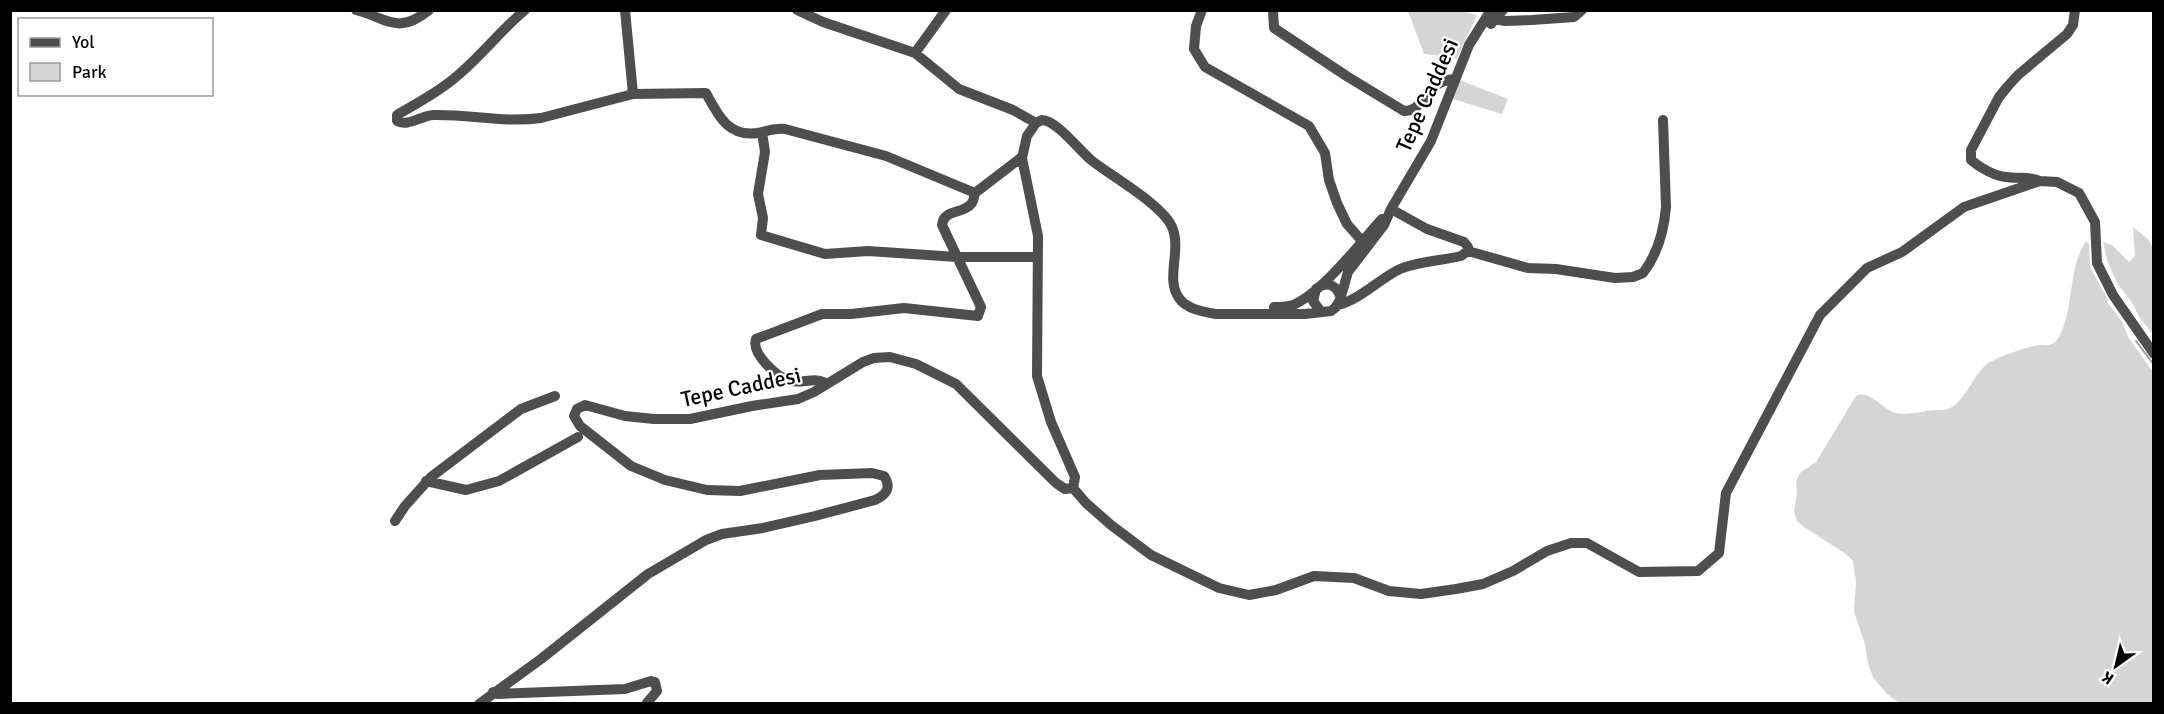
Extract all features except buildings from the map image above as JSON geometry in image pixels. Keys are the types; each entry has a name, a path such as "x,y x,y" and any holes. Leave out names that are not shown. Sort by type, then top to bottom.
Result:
{"street":[{"path":"356,10 404,25 416,20 429,10"},
{"path":"525,10 456,77 397,115 397,121 405,123 429,115 527,120 633,94 706,93 721,120 727,126 743,133 785,129 886,156 975,193"},
{"path":"625,10 633,94"},
{"path":"797,10 915,53 959,89 1006,107 1036,123"},
{"path":"915,53 946,10"},
{"path":"1202,10 1196,26 1194,49 1205,67 1309,126 1325,153 1329,180 1337,203 1347,224 1362,241"},
{"path":"1273,10 1274,28 1404,111 1418,105 1439,82 1454,79"},
{"name":"Tepe Caddesi","path":"1339,300 1348,272 1384,225 1391,208 1431,141 1469,45 1492,15 1503,10"},
{"path":"1492,15 1574,17 1582,10"},
{"path":"2075,10 2073,25 2067,34 2018,75 2000,97 1971,150 1971,160 1996,175 2024,176 2040,181 2057,182 2079,193 2095,222 2097,263 2113,296 2154,354"},
{"path":"1321,312 1313,301 1316,289 1323,284 1332,285 1339,291 1339,300 1331,310 1321,312 1216,314 1182,303 1174,289 1177,247 1176,237 1169,220 1089,158 1047,120 1036,123 1027,136 1022,157 1023,168 1036,218 1038,256 1037,376 1051,422 1075,477 1073,488 1086,503 1128,539 1151,555 1219,588 1249,596 1276,590 1314,576 1354,578 1389,591 1410,593 1421,594 1456,589 1483,584 1513,571 1547,551 1571,543 1587,543 1639,572 1698,571 1719,553 1726,493 1820,315 1867,268 1902,252 1964,207 2040,181"},
{"path":"1468,251 1528,268 1564,270 1615,278 1633,277 1643,273 1657,247 1665,219 1662,120"},
{"path":"762,132 765,152 758,194 763,218 761,235 825,254 868,251 957,257 1038,256"},
{"path":"827,384 818,380 796,382 786,379 758,355 754,346 756,339 822,314 851,314 904,308 978,316 981,307 942,225 943,220 948,213 961,210 972,203 975,193 1022,157"},
{"path":"1391,208 1427,229 1464,242 1468,251"},
{"name":"Tepe Caddesi","path":"1196,308 1286,307 1302,300 1316,289 1391,208"},
{"path":"1339,300 1349,301 1389,274 1403,268 1461,256 1468,251"},
{"name":"Tepe Caddesi","path":"480,704 648,574 706,540 722,534 763,528 874,500 882,497 888,489 884,476 872,473 801,478 740,492 707,490 665,480 631,466 576,421 574,416 577,409 585,405 625,416 690,419 798,399 863,362 883,356 900,359 931,370 956,384 1056,483 1065,489 1073,488"},
{"path":"395,521 426,482 521,409 555,396"},
{"path":"426,482 466,490 499,481 578,437"},
{"path":"494,692 498,694 617,689 655,682 657,691 646,704"}],"green space":[{"path":"1408,11 1461,11 1477,15 1457,58 1424,54"},
{"path":"1457,79 1508,99 1502,114 1450,98"},
{"path":"2133,227 2149,240 2153,249 2153,334 2117,283 2107,260 2103,242 2112,245 2129,262 2135,256"},
{"path":"2086,241 2089,244 2090,267 2108,303 2123,323 2128,337 2153,372 2153,703 1899,703 1887,694 1874,679 1868,664 1865,644 1854,612 1856,582 1853,561 1797,521 1794,512 1796,482 1800,473 1816,462 1856,396 1871,397 1891,411 1901,414 1949,409 1962,397 1985,366 1992,361 2022,349 2055,342 2064,325 2076,264"}],"waterway":[{"path":"2136,341 2154,365"}]}
